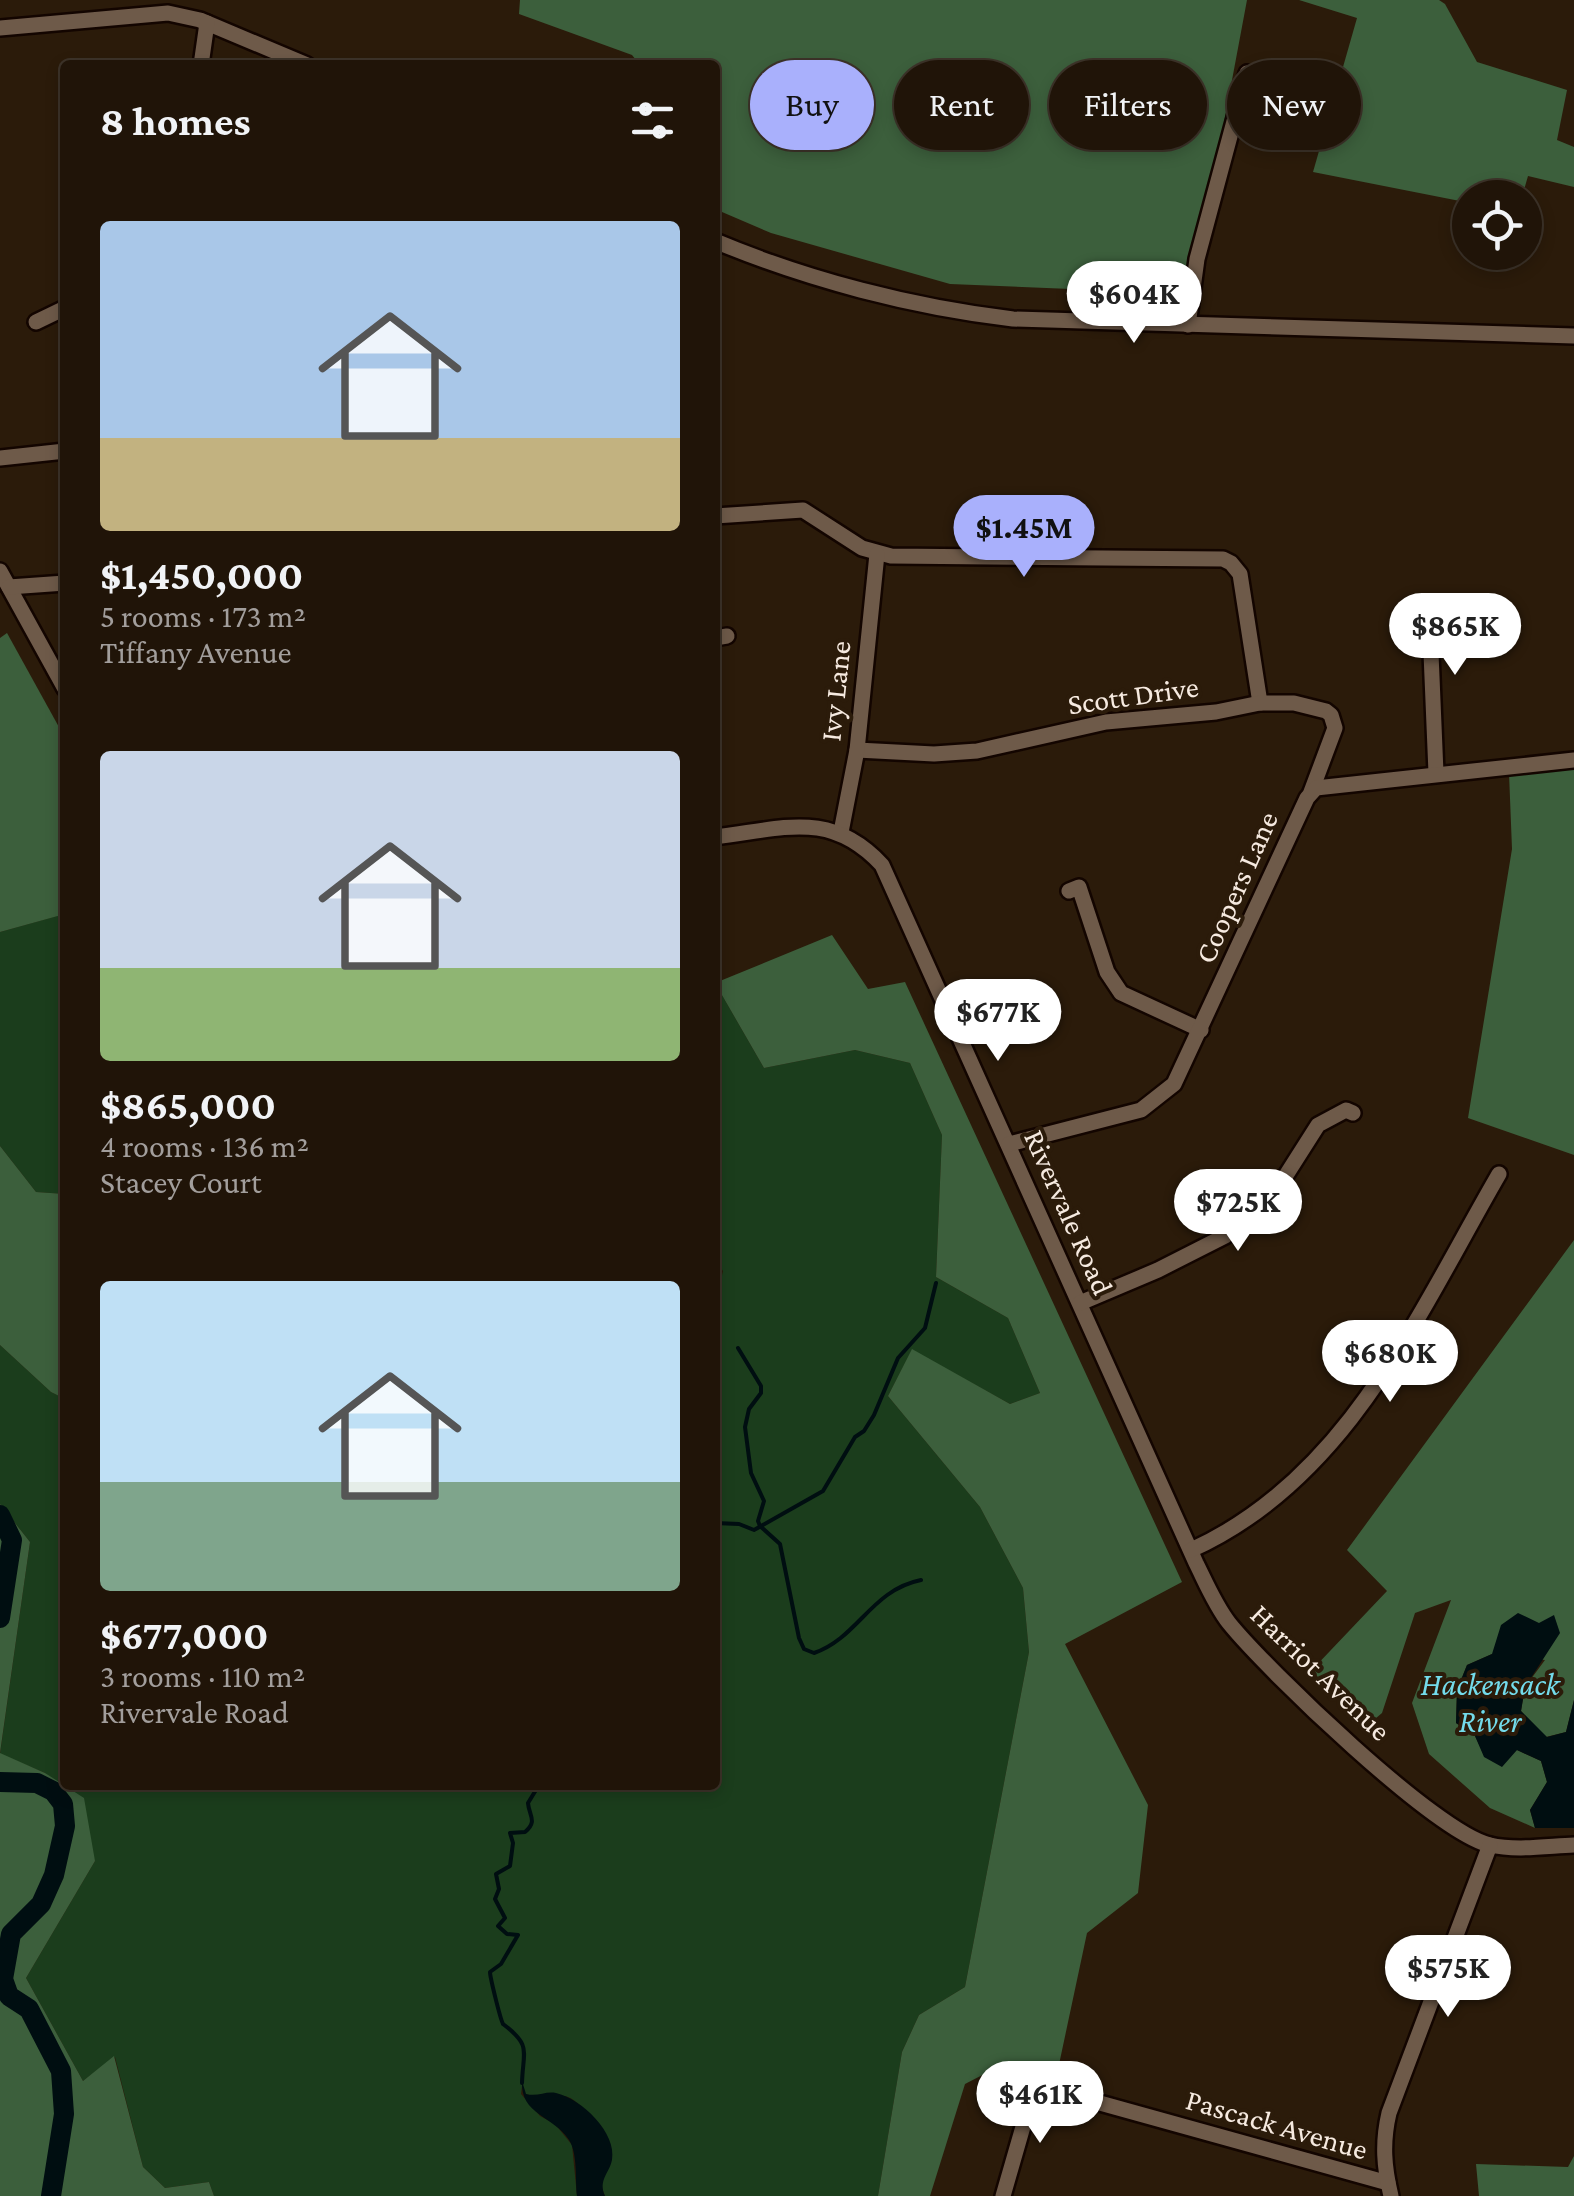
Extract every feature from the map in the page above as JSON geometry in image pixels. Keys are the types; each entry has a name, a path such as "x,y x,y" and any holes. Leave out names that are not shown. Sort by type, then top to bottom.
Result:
{"street":[{"path":"0,28 170,7 296,60"},
{"path":"202,60 207,23"},
{"path":"1188,325 1197,259 1227,147"},
{"path":"720,243 800,272 977,315 1035,321 1574,336"},
{"path":"36,322 60,310"},
{"path":"0,458 60,452"},
{"path":"720,516 803,510 877,554 1223,559 1240,574 1260,702"},
{"name":"Ivy Lane","path":"841,832 857,750 877,554"},
{"path":"0,571 60,679"},
{"path":"9,587 60,582"},
{"path":"1422,630 1430,629 1436,773"},
{"name":"Scott Drive","path":"857,750 977,752 1106,722 1216,712 1260,702 1294,703 1326,710 1332,715 1335,728 1310,792"},
{"name":"Coopers Lane","path":"1009,1144 1128,1114 1154,1102 1182,1073 1310,792 1322,785 1574,760"},
{"path":"720,836 807,827 841,832"},
{"name":"Rivervale Road","path":"841,832 866,847 882,865 1155,1472"},
{"path":"1069,890 1079,887 1106,972 1120,993 1202,1030"},
{"path":"1080,1302 1158,1270 1225,1236 1282,1180 1318,1124 1346,1110 1354,1112"},
{"path":"1190,1550 1222,1536 1280,1493 1356,1414 1396,1353 1499,1174"},
{"name":"Harriot Avenue","path":"1155,1472 1216,1604 1255,1651 1423,1806 1446,1823 1490,1845 1574,1846"},
{"path":"1390,2190 1384,2136 1389,2113 1490,1845"},
{"name":"Pascack Avenue","path":"1003,2196 1035,2084 1390,2190"}],"green space":[{"path":"520,0 1247,0 1236,60 1227,60 1227,107 1192,294 950,284 771,233 720,211 720,60 636,60 632,55 519,14"},
{"path":"1299,0 1439,0 1445,4 1477,62 1567,90 1557,140 1574,147 1574,187 1528,176 1527,180 1452,180 1452,199 1313,172 1319,150 1361,150 1361,60 1345,60 1357,18"},
{"path":"7,633 60,729 60,915 0,932 0,638"},
{"path":"1574,763 1574,1155 1468,1118 1512,849 1509,773"},
{"path":"60,915 60,1194 36,1192 0,1146 0,932"},
{"path":"832,935 868,989 905,982 1182,1582 1065,1644 1148,1805 1138,1893 1087,1933 1054,2088 996,2068 965,2084 930,2196 878,2196 902,2052 919,2015 965,1987 1029,1652 1023,1588 980,1507 888,1396 912,1349 1010,1404 1040,1393 1008,1318 936,1277 942,1135 910,1063 855,1050 764,1068 720,992 720,981"},
{"path":"720,992 764,1068 855,1050 910,1063 942,1135 936,1277 1008,1318 1040,1393 1010,1404 912,1350 888,1396 980,1507 1023,1588 1029,1652 965,1987 919,2015 902,2052 878,2196 605,2196 602,2174 608,2145 598,2123 571,2098 525,2094 522,2086 521,2094 572,2145 577,2196 214,2196 209,2182 165,2188 143,2167 115,2057 83,2081 26,1978 95,1861 45,1773 0,1754 30,1542 0,1504 0,1345 60,1396 60,1790 720,1790"},
{"path":"0,1146 36,1192 60,1194 60,1396 0,1345"},
{"path":"1574,1240 1574,1700 1566,1732 1546,1737 1521,1711 1525,1687 1545,1660 1492,1654 1467,1665 1457,1690 1456,1723 1475,1736 1485,1757 1517,1750 1541,1761 1547,1782 1530,1810 1535,1828 1490,1808 1429,1754 1412,1703 1451,1600 1415,1613 1382,1713 1369,1724 1311,1671 1387,1591 1347,1550"},
{"path":"0,1504 30,1542 0,1753"},
{"path":"0,1753 45,1773 60,1783 60,1790 72,1790 84,1798 95,1861 26,1978 83,2081 114,2056 143,2167 165,2188 209,2182 214,2196 0,2196"},
{"path":"1574,2156 1574,2196 1479,2196 1476,2164 1568,2167"}],"water":[{"name":"Hackensack River","path":"1518,1613 1539,1623 1554,1615 1560,1633 1525,1687 1521,1711 1547,1737 1566,1732 1574,1700 1574,1828 1535,1828 1530,1810 1547,1782 1541,1761 1517,1750 1502,1767 1484,1757 1475,1736 1456,1723 1457,1690 1467,1665 1492,1654 1501,1625"},
{"path":"522,2081 526,2094 566,2096 596,2119 612,2150 603,2181 605,2196 577,2196 572,2146 563,2132 526,2101"}],"waterway":[{"path":"720,1523 754,1530 823,1491 855,1437 874,1415 898,1358 925,1328 936,1283"},
{"path":"738,1348 761,1386 745,1427 751,1473 764,1501 760,1526"},
{"path":"0,1515 12,1540 0,1618"},
{"path":"760,1526 780,1544 799,1638 804,1649 814,1653 842,1637 889,1594 921,1580"},
{"path":"0,1782 37,1783 53,1791 63,1804 65,1826 54,1875 41,1904 11,1934 3,1979 9,1996 29,2009 61,2071 64,2114 51,2196"},
{"path":"522,2083 524,2049 503,2024 490,1972 501,1964 518,1935 507,1934 498,1926 505,1918 495,1899 499,1889 496,1874 510,1866 510,1833 525,1832 531,1825 528,1803 536,1790"}]}
